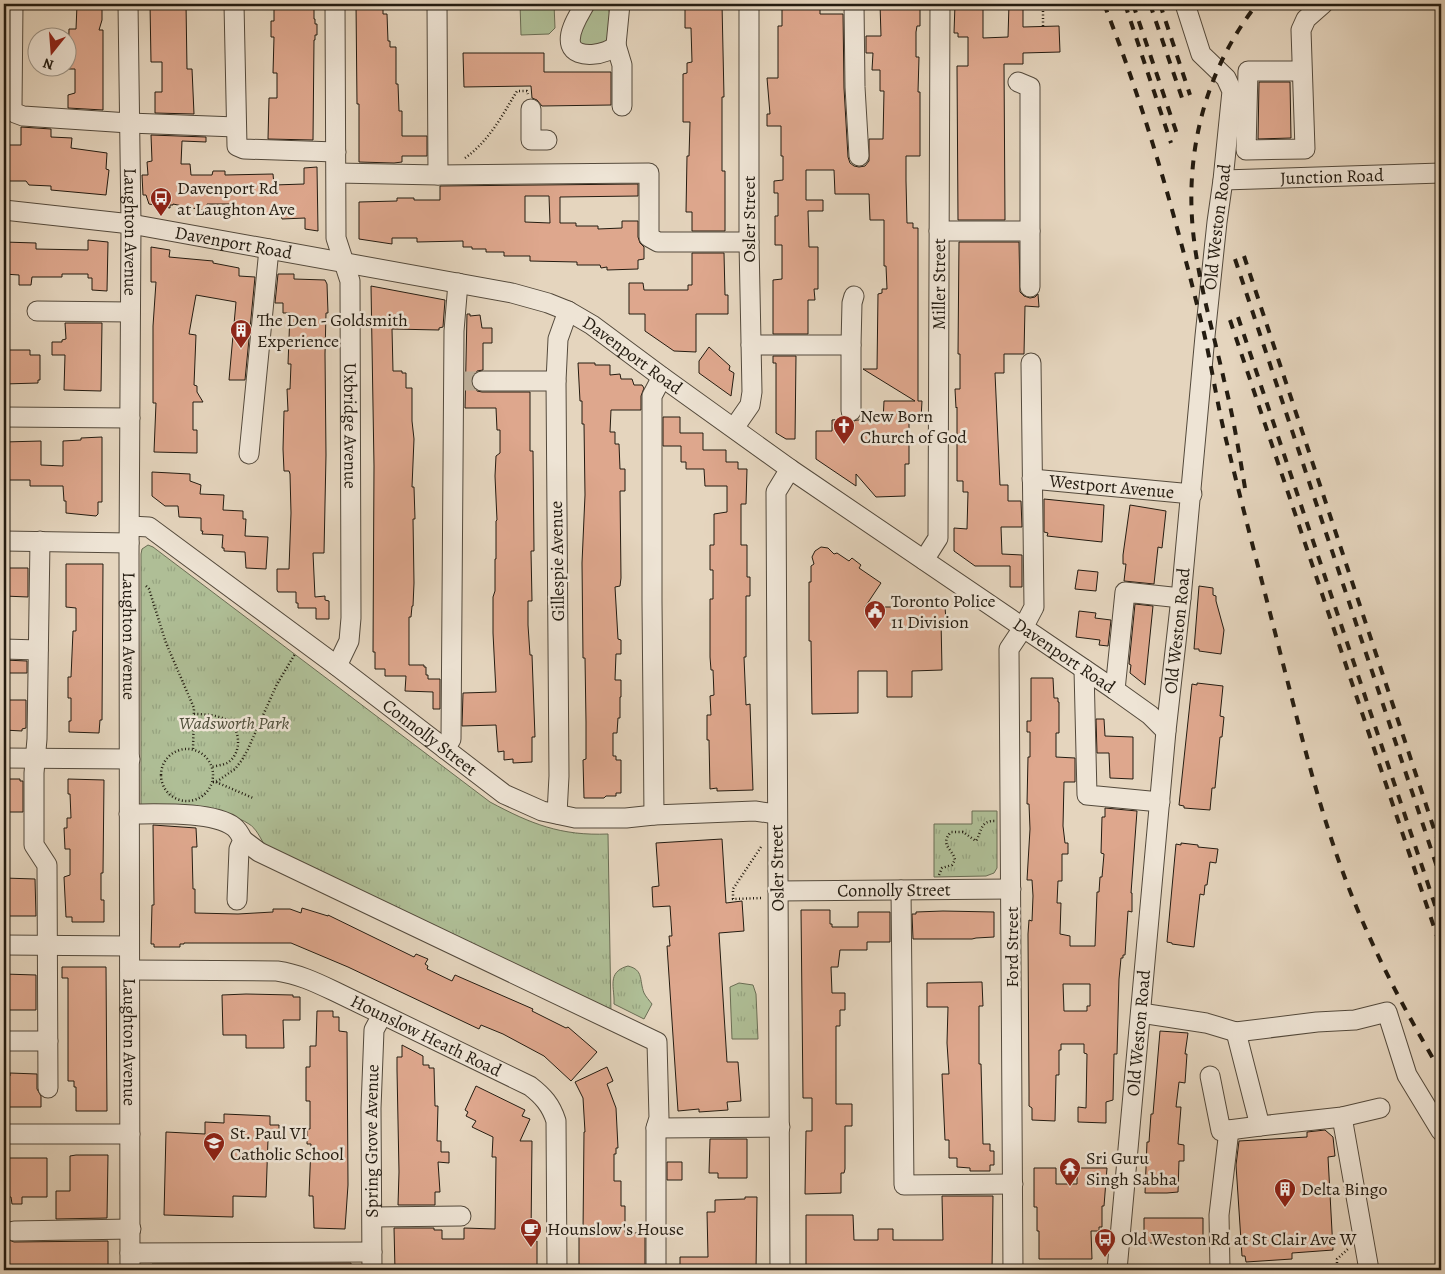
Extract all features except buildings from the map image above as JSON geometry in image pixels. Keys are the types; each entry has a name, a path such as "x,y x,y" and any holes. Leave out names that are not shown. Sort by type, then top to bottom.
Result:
{"street":[{"path":"13,4 12,108 15,113 23,116 129,123 236,127"},
{"name":"Laughton Avenue","path":"128,4 131,224 129,534 130,1262"},
{"path":"234,4 237,146 244,149 336,152"},
{"name":"Uxbridge Avenue","path":"335,4 336,238 350,281 351,618 350,641 337,666"},
{"path":"437,4 438,175"},
{"path":"585,4 572,34 571,45 573,48 580,53 599,54 610,52 616,46"},
{"path":"620,4 616,46 622,65 622,106"},
{"name":"Osler Street","path":"734,428 748,409 751,400 749,4"},
{"path":"854,4 855,87 859,156"},
{"name":"Miller Street","path":"924,560 938,538 940,4"},
{"name":"Old Weston Road","path":"1117,1270 1166,731 1192,494 1205,336 1232,91 1226,78 1201,54 1185,4"},
{"path":"1302,70 1248,70 1246,150 1305,149 1301,30 1303,23 1323,4"},
{"path":"1018,82 1030,86 1030,287"},
{"path":"531,110 531,140 547,140"},
{"path":"337,173 438,175 649,173 649,237 653,241 749,242"},
{"name":"Junction Road","path":"1223,180 1441,173"},
{"name":"Davenport Road","path":"4,210 131,224 531,297 568,311 592,325 790,469 1150,714 1166,731"},
{"path":"939,231 1030,231"},
{"path":"249,454 269,249"},
{"path":"445,749 451,739 457,381 454,332 458,283"},
{"path":"850,411 852,303 854,296"},
{"name":"Gillespie Avenue","path":"557,814 559,766 556,381 558,339 568,311"},
{"path":"37,312 130,312"},
{"path":"751,345 851,345"},
{"name":"Ford Street","path":"1014,1270 1009,649 1034,607 1030,362"},
{"path":"654,815 652,396 662,377"},
{"path":"482,381 556,381"},
{"path":"4,417 130,418"},
{"name":"Osler Street","path":"780,1270 780,1127 773,894 776,814 776,492 790,469"},
{"name":"Westport Avenue","path":"1032,478 1192,494"},
{"name":"Connolly Street","path":"4,541 40,542 129,534 149,528 337,666 504,794 542,811 575,818 626,818 754,811 776,814"},
{"path":"40,542 34,845 47,865 48,1088"},
{"path":"1115,690 1125,592 1181,598"},
{"path":"4,649 38,650"},
{"path":"1084,669 1087,796 1160,802"},
{"path":"4,758 130,759"},
{"path":"130,814 185,815 218,820 236,828 243,840 258,852 657,1042 659,1118 656,1128 656,1270"},
{"path":"238,900 239,849 243,840"},
{"path":"901,890 904,1185 1013,1184"},
{"name":"Connolly Street","path":"773,894 901,890 1011,890"},
{"path":"4,945 129,946"},
{"name":"Hounslow Heath Road","path":"130,970 277,970 290,972 382,1014 530,1086 544,1098 552,1109 556,1130 557,1270"},
{"path":"1141,1013 1206,1023 1236,1032 1317,1022 1354,1020 1387,1012 1407,1075 1441,1131"},
{"name":"Spring Grove Avenue","path":"372,1261 371,1108 374,1030 382,1014"},
{"path":"1236,1032 1260,1126"},
{"path":"4,1042 48,1041"},
{"path":"1210,1076 1221,1131 1342,1117 1380,1108"},
{"path":"1342,1117 1369,1270"},
{"path":"656,1128 780,1127"},
{"path":"1220,1270 1219,1215 1229,1130"},
{"path":"4,1134 130,1134"},
{"path":"373,1216 461,1216"},
{"path":"14,1231 131,1230"},
{"path":"130,1262 372,1261"}],"path":[{"path":"1043,4 1043,26"},
{"path":"460,161 477,150 484,142 517,91 527,91 531,110"},
{"path":"142,583 149,589 166,643 194,708 193,750"},
{"path":"214,782 211,767 205,756 193,750 180,750 174,753 166,760 161,775 164,788 175,798 191,801 205,794 214,782 235,769 248,749 277,684 297,651"},
{"path":"194,714 226,719 233,725 237,733 237,749 231,759 226,763 211,767"},
{"path":"214,782 253,798"},
{"path":"938,879 942,868 952,865 955,860 946,844 948,835 952,832 963,832 976,841 983,824 988,821 999,821"},
{"path":"762,845 733,889 733,899 773,894"},
{"path":"1337,1270 1337,1258 1364,1235"}],"green space":[{"path":"520,4 554,4 555,28 549,34 521,35"},
{"path":"590,4 607,4 609,9 609,32 602,46 580,46 578,29"},
{"name":"Wadsworth Park","path":"148,545 490,802 519,817 561,831 608,834 611,1015 265,846 254,828 239,819 227,815 198,811 141,809 141,554 142,549"},
{"path":"972,811 997,811 997,868 994,873 986,876 934,877 934,824 972,824"},
{"path":"628,966 639,973 644,993 652,1004 644,1019 614,1004 614,976 621,969"},
{"path":"739,983 753,985 756,994 758,1039 732,1039 730,987"}],"tunnel":[{"path":"458,381 482,381"}],"railway":[{"path":"1104,4 1147,125 1183,250 1204,333 1223,427 1237,483 1305,748 1333,844 1365,928 1396,991 1441,1072"},
{"path":"1125,4 1171,143"},
{"path":"1133,4 1179,140"},
{"path":"1150,4 1182,98"},
{"path":"1160,4 1190,95"},
{"path":"1245,488 1236,434 1198,268 1191,201 1192,170 1196,141 1212,83 1239,29 1257,4"},
{"path":"1244,256 1441,850"},
{"path":"1235,259 1441,879"},
{"path":"1238,317 1441,923"},
{"path":"1230,320 1441,948"}],"place":[{"name":"Davenport Rd at Laughton Ave","path":"161,217"},
{"name":"The Den - Goldsmith Experience","path":"241,349"},
{"name":"New Born Church of God","path":"844,445"},
{"name":"Toronto Police 11 Division","path":"875,630"},
{"name":"St. Paul VI Catholic School","path":"214,1162"},
{"name":"Sri Guru Singh Sabha","path":"1070,1187"},
{"name":"Delta Bingo","path":"1285,1208"},
{"name":"Hounslow's House","path":"531,1248"},
{"name":"Old Weston Rd at St Clair Ave W","path":"1105,1258"}]}
